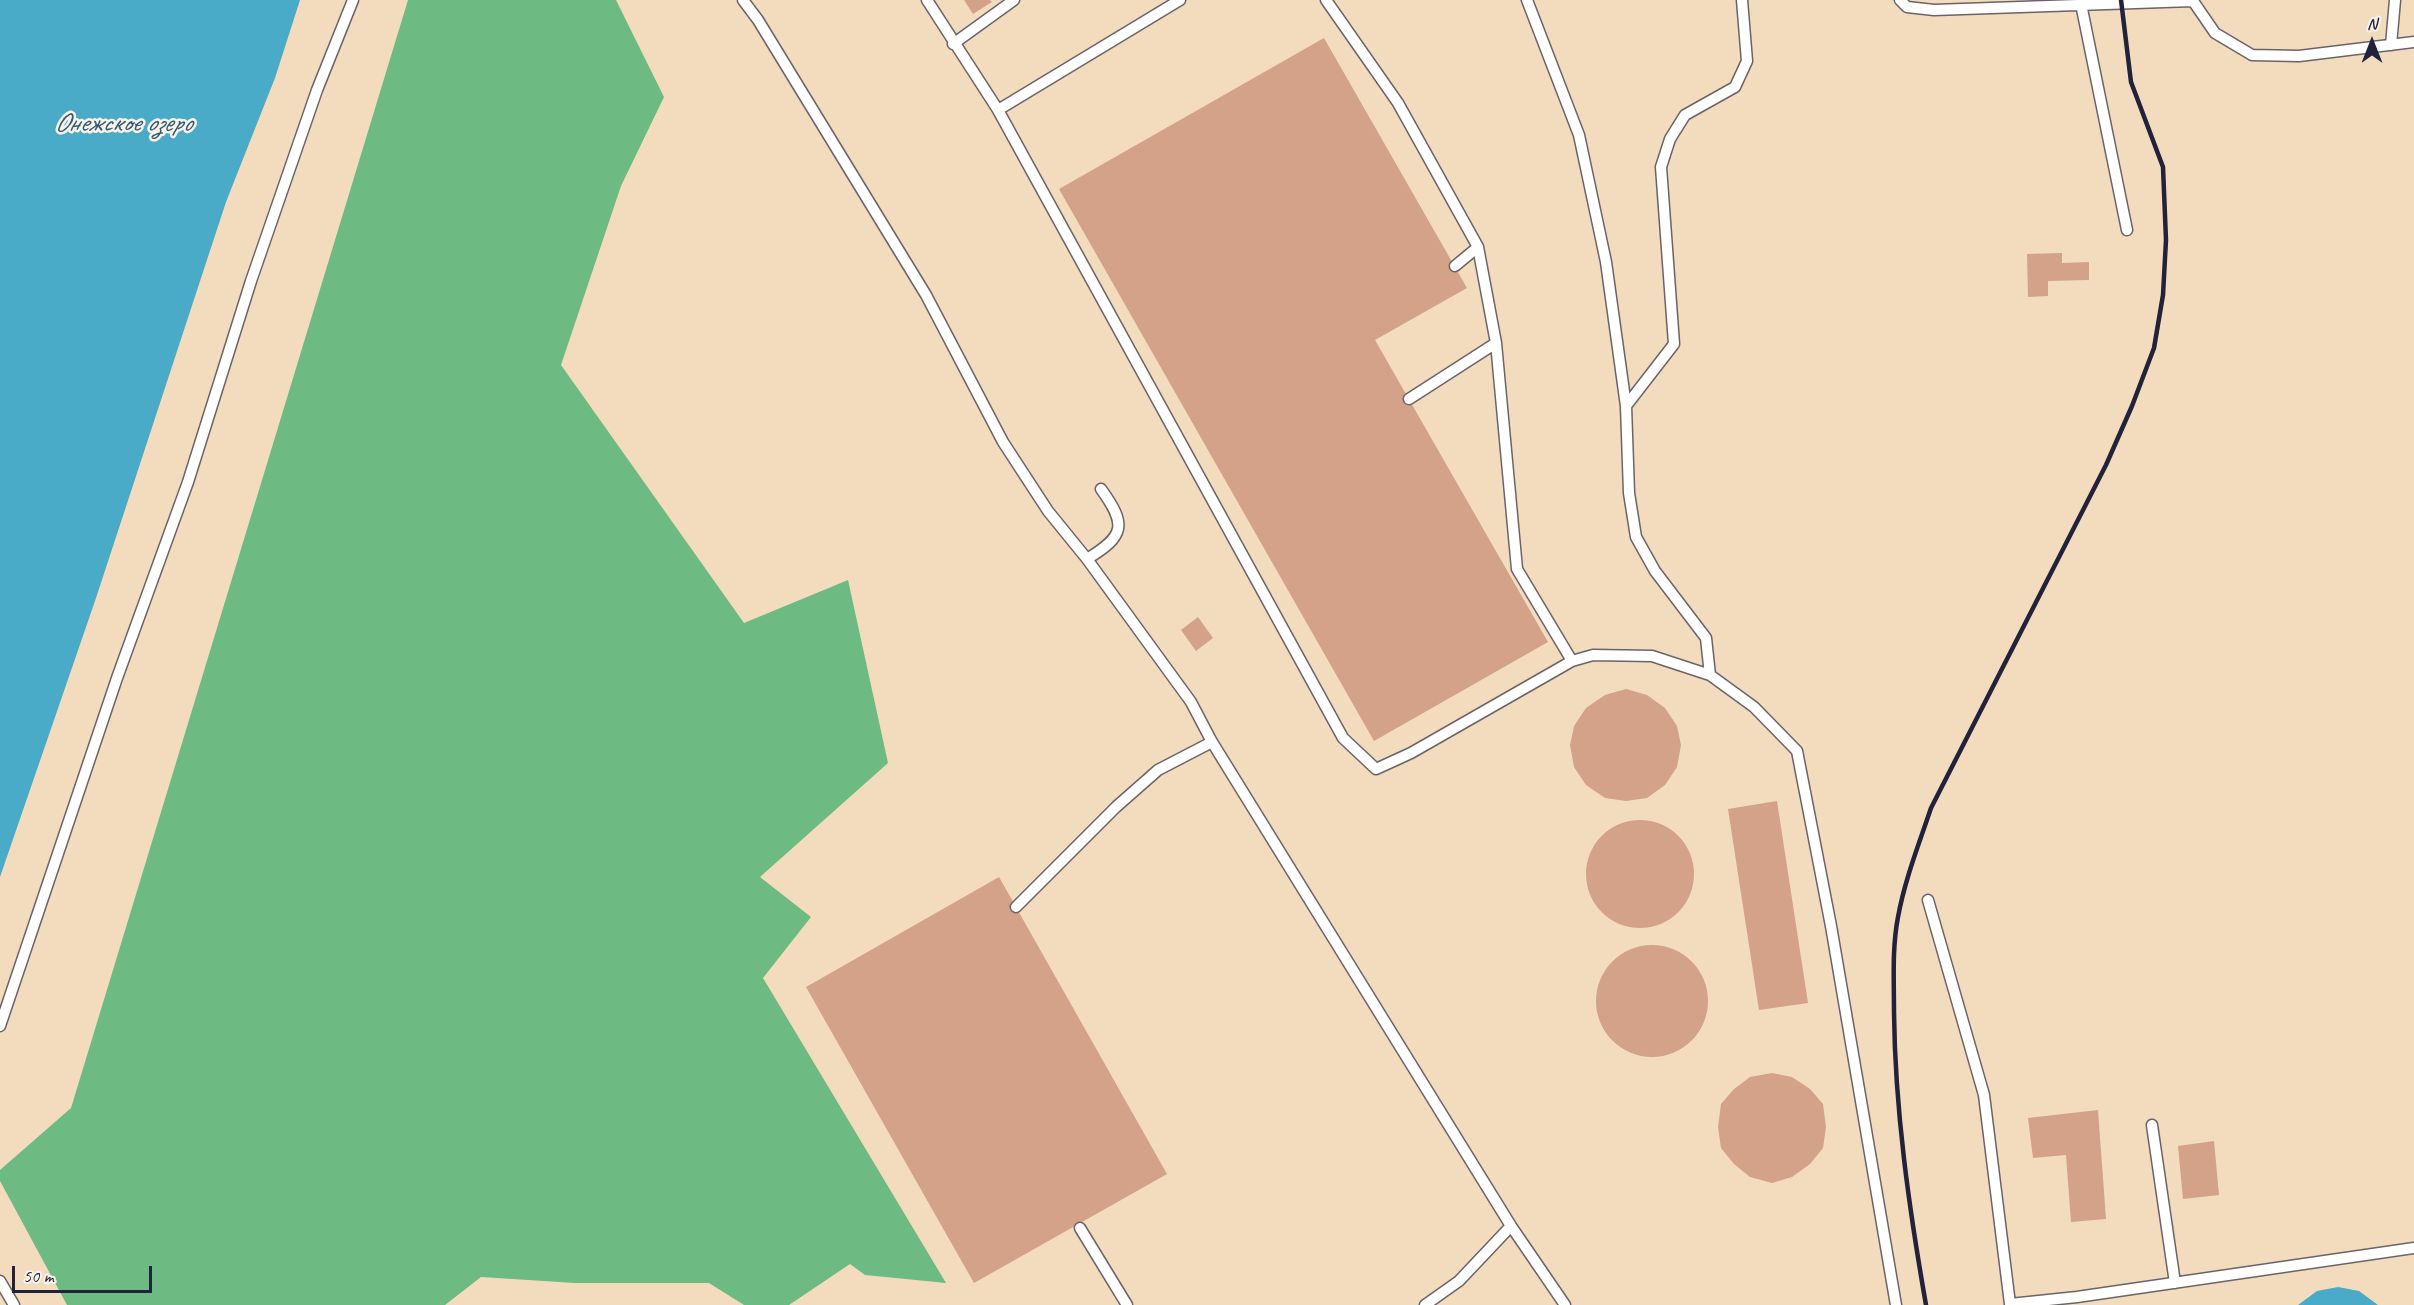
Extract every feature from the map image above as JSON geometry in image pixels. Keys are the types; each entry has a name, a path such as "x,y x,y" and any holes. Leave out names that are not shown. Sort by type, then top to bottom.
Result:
{"lane":[{"path":"0,1026 117,678 188,482 274,214 317,90 353,0"},
{"path":"742,0 758,20 926,295 1003,442 1048,511 1087,559 1191,702 1212,742 1512,1226 1565,1305"},
{"path":"927,0 952,44 998,110 1343,738 1367,762 1376,769 1411,753 1572,661 1593,655 1652,656 1710,675 1754,707 1797,751 1831,926 1896,1305"},
{"path":"952,44 1014,0"},
{"path":"998,110 1180,0"},
{"path":"1326,0 1398,103 1478,248 1496,343 1517,569 1572,661"},
{"path":"1527,0 1579,135 1606,262 1626,406 1629,493 1636,537 1655,571 1706,638 1710,675"},
{"path":"1626,406 1674,344 1661,167 1670,139 1685,114 1735,87 1748,61 1742,0"},
{"path":"1900,0 1907,7 1934,10 2193,1 2215,33 2252,55 2299,56 2414,42"},
{"path":"2391,45 2395,0"},
{"path":"2081,4 2127,230"},
{"path":"1455,266 1478,248"},
{"path":"1409,399 1496,343"},
{"path":"1087,559 1108,546 1117,536 1118,520 1101,489"},
{"path":"1016,908 1116,807 1158,771 1212,742"},
{"path":"1928,900 1984,1095 2010,1304 2175,1283 2414,1248"},
{"path":"2152,1125 2175,1283"},
{"path":"1425,1305 1459,1281 1512,1226"},
{"path":"1080,1228 1127,1305"},
{"path":"0,1281 14,1305"}],"green space":[{"path":"408,0 616,0 664,97 621,186 561,365 744,623 848,580 888,763 760,877 811,917 763,978 946,1283 865,1275 850,1264 789,1305 744,1305 709,1283 575,1283 481,1277 445,1305 67,1305 0,1181 0,1170 71,1108"}],"water":[{"name":"Онежское озеро","path":"0,0 300,0 275,78 226,202 96,598 0,877"},
{"path":"2338,1287 2359,1291 2378,1305 2298,1305 2317,1291"}],"building":[{"path":"964,0 990,0 992,2 973,14"},
{"path":"1324,38 1467,288 1375,340 1548,642 1374,741 1059,189"},
{"path":"2062,253 2062,263 2089,262 2089,280 2048,281 2048,296 2028,297 2027,254"},
{"path":"1198,617 1213,638 1196,651 1181,630"},
{"path":"1626,689 1647,695 1665,708 1677,726 1681,745 1677,767 1665,785 1647,798 1626,801 1605,798 1586,785 1574,767 1570,745 1574,726 1586,708 1605,695"},
{"path":"1777,801 1808,1003 1759,1010 1728,809"},
{"path":"1640,820 1661,824 1678,836 1690,853 1694,874 1690,895 1678,912 1661,924 1640,928 1619,924 1602,912 1590,895 1586,874 1590,853 1602,836 1619,824"},
{"path":"999,877 1167,1174 974,1283 806,987"},
{"path":"1652,945 1673,949 1692,961 1704,980 1708,1001 1704,1022 1692,1041 1673,1053 1652,1057 1631,1053 1612,1041 1600,1022 1596,1001 1600,980 1612,961 1631,949"},
{"path":"1772,1073 1792,1077 1810,1089 1823,1104 1826,1127 1823,1148 1810,1164 1792,1177 1772,1183 1750,1177 1734,1164 1721,1148 1718,1127 1721,1104 1734,1089 1750,1077"},
{"path":"2098,1110 2106,1219 2071,1222 2066,1155 2033,1158 2028,1118"},
{"path":"2214,1141 2219,1195 2183,1199 2178,1146"}],"railway":[{"path":"1926,1305 1909,1196 1897,1085 1894,976 1896,929 1908,875 1931,808 2106,465 2154,348 2163,295 2166,240 2163,167 2131,82 2121,0"}]}
